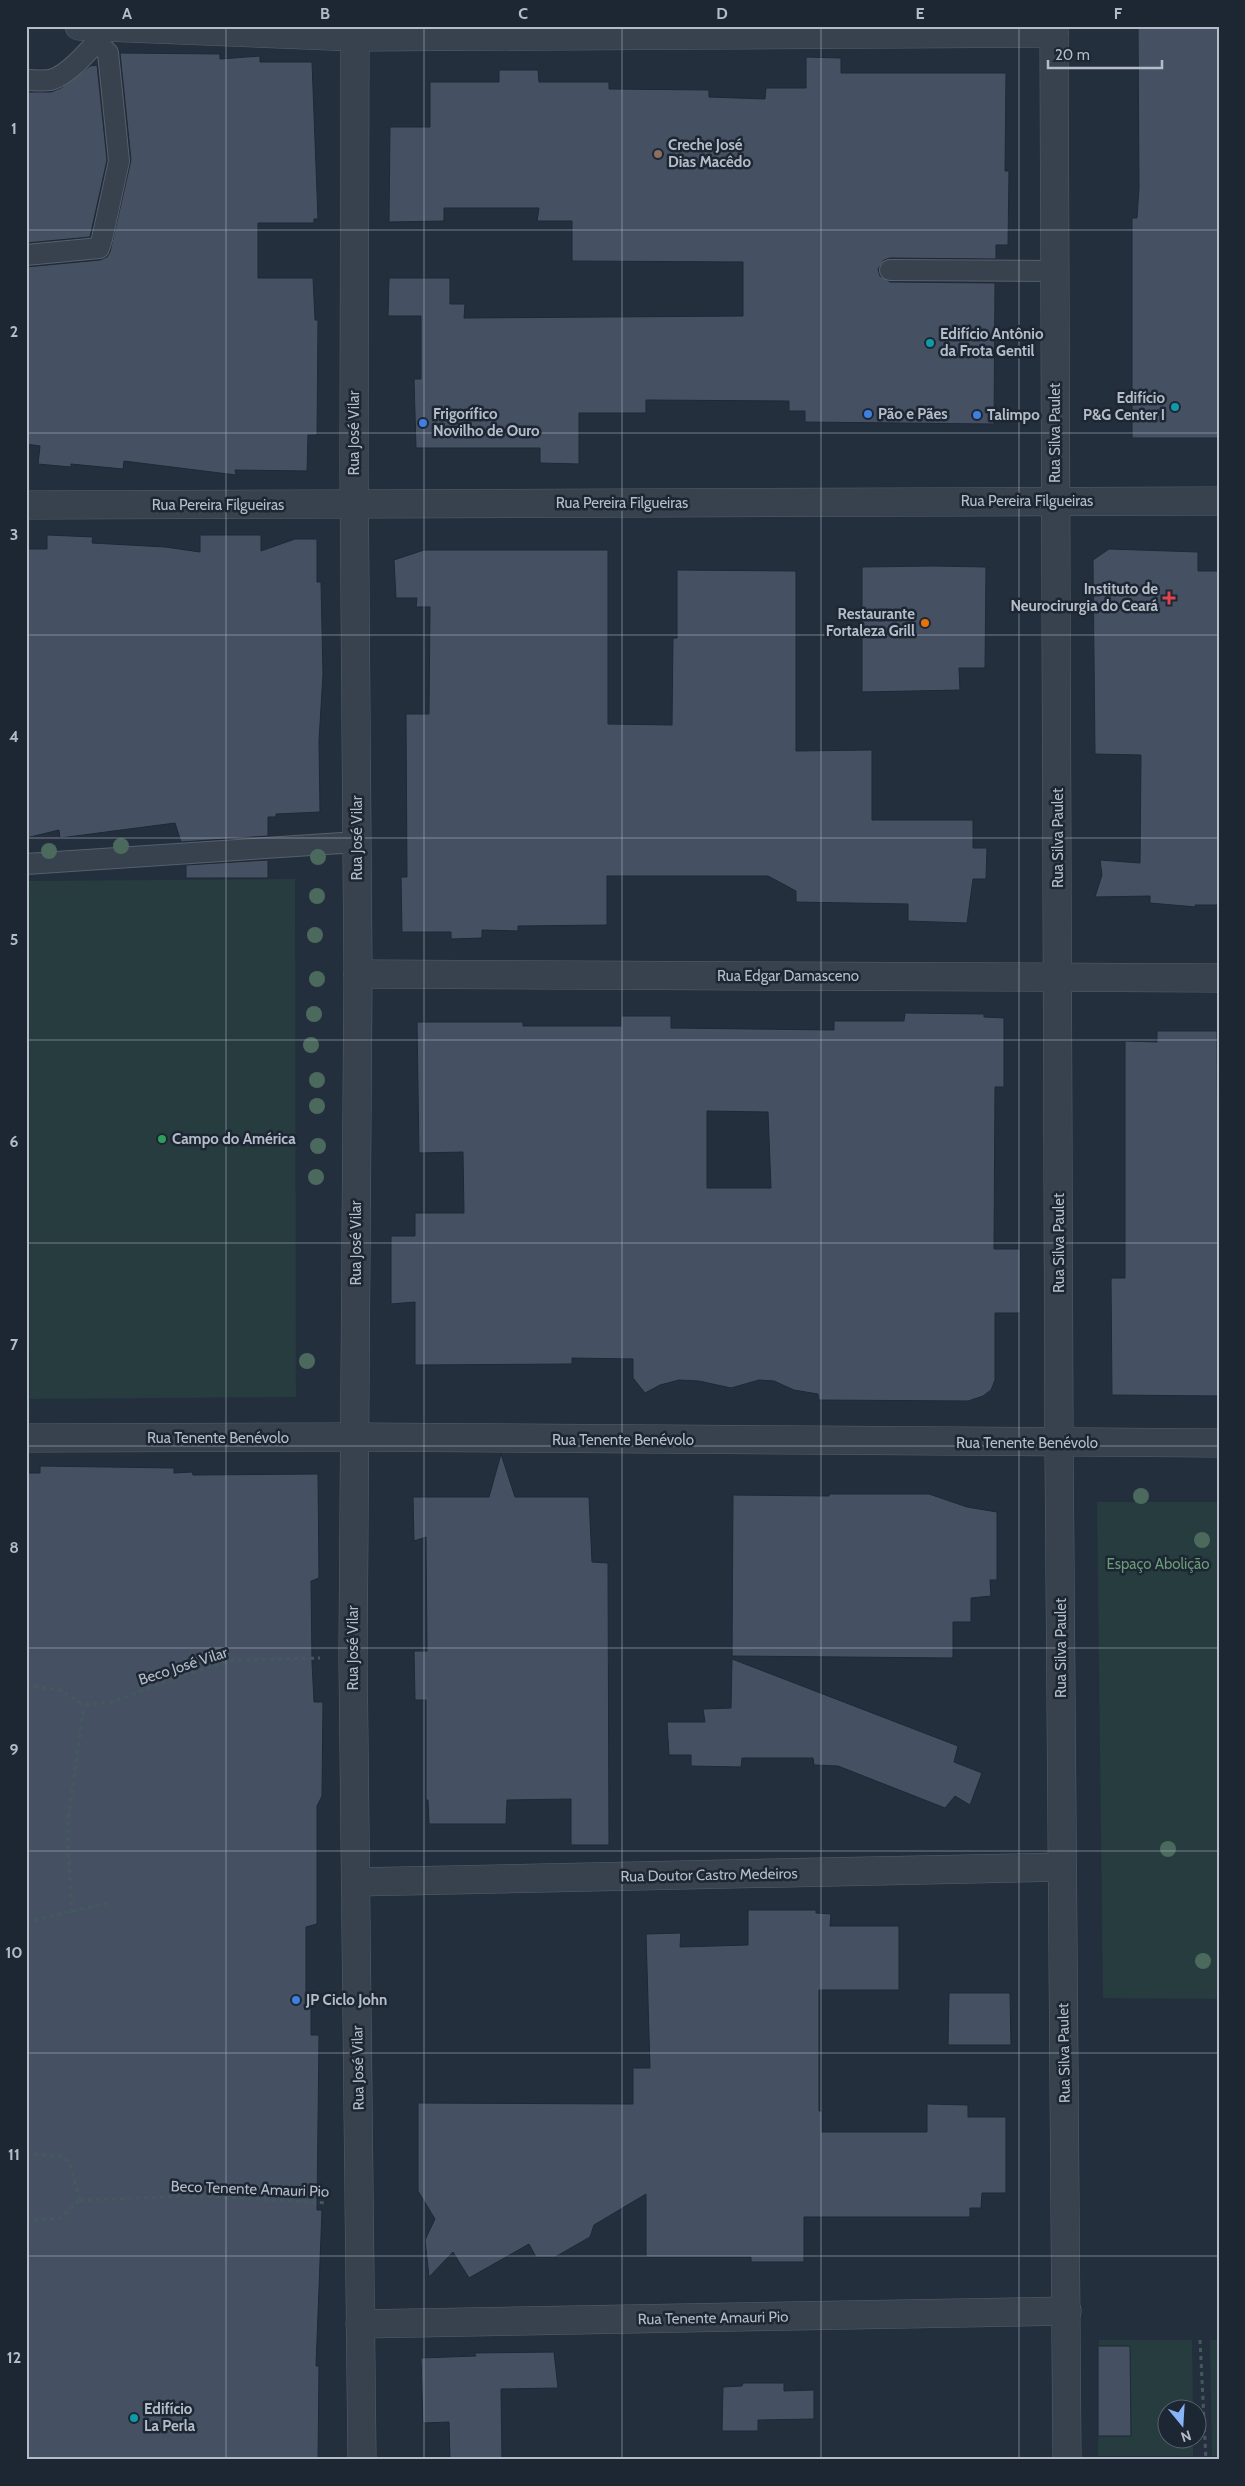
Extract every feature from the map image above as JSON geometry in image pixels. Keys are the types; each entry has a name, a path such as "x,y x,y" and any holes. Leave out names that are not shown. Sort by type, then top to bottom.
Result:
{"street":[{"path":"94,32 1054,30"},
{"name":"Rua Silva Paulet","path":"1054,30 1059,978 1059,1443 1067,2460"},
{"name":"Rua José Vilar","path":"356,32 354,505 358,974 353,1657 362,2460"},
{"name":"Rua Pereira Filgueiras","path":"26,505 1219,501"},
{"name":"Rua Edgar Damasceno","path":"358,974 1219,978"},
{"name":"Rua Tenente Benévolo","path":"26,1438 354,1437 1059,1443 1219,1442"},
{"name":"Rua Doutor Castro Medeiros","path":"356,1882 1062,1868"},
{"name":"Rua Tenente Amauri Pio","path":"360,2324 1066,2311"}],"lane":[{"path":"26,80 51,80 67,71 94,32 108,53 119,161 99,248 26,256"},
{"path":"890,270 1054,271"},
{"path":"26,864 357,842"}],"path":[{"name":"Beco José Vilar","path":"84,1704 112,1702 183,1675 234,1660 353,1657"},
{"path":"26,1685 60,1690 84,1704 67,1827 72,1913"},
{"path":"26,1922 72,1913 112,1902"},
{"path":"26,2153 64,2157 70,2164 80,2200 60,2218 26,2221"},
{"name":"Beco Tenente Amauri Pio","path":"80,2200 197,2196 359,2206"},
{"path":"1200,2340 1206,2460"}],"green space":[{"name":"Campo do América","path":"295,879 296,1397 30,1399 29,881"},
{"name":"Espaço Abolição","path":"1097,1502 1219,1502 1219,1999 1103,1998"},
{"path":"1099,2340 1192,2340 1193,2398 1158,2398 1158,2448 1193,2448 1193,2456 1098,2456"},
{"path":"1210,2340 1219,2340 1219,2456 1212,2456"}],"building":[{"path":"1138,26 1219,26 1219,438 1132,438 1132,218 1137,218 1139,188"},
{"path":"120,53 220,54 220,59 260,56 260,62 312,62 318,219 314,219 314,223 258,223 258,278 313,278 315,320 318,320 317,435 308,435 307,471 235,470 236,475 124,461 123,469 71,464 71,467 38,464 40,446 26,444 26,267 100,260 107,257 110,252 131,160"},
{"path":"806,57 841,58 841,73 1006,73 1005,171 1009,171 1008,245 996,245 996,259 890,258 884,260 878,269 880,276 890,282 995,283 994,424 805,422 805,411 789,411 789,401 646,400 646,413 579,413 579,464 540,463 540,448 416,448 414,379 421,379 421,316 388,316 389,278 450,278 450,304 465,304 464,318 743,316 743,262 572,261 572,221 537,221 539,208 444,208 444,221 389,222 390,127 430,127 430,82 499,82 499,70 538,70 539,82 609,82 609,89 709,90 709,97 765,99 766,88 806,88"},
{"path":"97,65 107,160 90,237 26,243 26,92 51,92 61,88 90,66"},
{"path":"47,535 93,537 92,543 165,547 200,552 200,535 261,535 261,551 295,539 317,539 317,582 321,582 323,674 319,741 320,812 276,814 276,817 268,817 268,836 181,842 175,823 60,838 59,830 26,838 26,549 47,549"},
{"path":"1109,549 1198,552 1198,571 1219,571 1219,905 1195,905 1196,907 1150,903 1150,896 1095,897 1102,875 1100,860 1140,863 1141,755 1095,754 1093,560"},
{"path":"424,550 608,550 608,724 672,725 673,638 677,638 677,570 796,571 796,751 872,750 872,820 973,820 973,848 987,848 986,879 973,879 967,923 908,921 908,904 796,902 796,891 768,876 607,876 607,925 518,926 518,931 482,930 482,938 451,939 451,932 402,932 401,877 407,877 406,714 429,714 430,607 416,607 417,598 396,598 394,560"},
{"path":"862,567 986,567 985,668 959,668 960,690 862,692"},
{"path":"268,860 268,878 186,878 186,865"},
{"path":"905,1013 984,1014 984,1017 1004,1018 1004,1087 995,1087 994,1249 1020,1249 1020,1313 995,1313 995,1380 991,1390 983,1396 968,1401 819,1400 818,1394 794,1390 774,1381 759,1380 731,1388 699,1381 679,1380 660,1385 645,1393 633,1378 633,1359 572,1358 572,1364 415,1365 415,1302 391,1304 391,1236 415,1236 415,1213 464,1213 463,1152 419,1153 417,1022 523,1022 523,1026 621,1026 621,1016 671,1016 671,1028 834,1030 834,1021 904,1021","holes":["707,1111 768,1112 771,1188 707,1188"]},
{"path":"1157,1031 1217,1031 1219,1396 1112,1395 1111,1278 1125,1278 1125,1041 1157,1042"},
{"path":"501,1454 515,1497 589,1497 592,1562 608,1563 609,1845 571,1845 571,1799 507,1800 506,1824 429,1824 428,1800 426,1800 426,1700 415,1700 414,1651 427,1651 426,1537 414,1541 413,1497 489,1497"},
{"path":"40,1466 174,1468 174,1473 192,1472 193,1475 318,1474 319,1578 311,1581 312,1662 314,1702 323,1702 322,1796 317,1806 317,1924 306,1927 306,2004 311,2004 311,2035 319,2035 317,2210 322,2210 316,2366 319,2366 318,2460 26,2460 26,1473 40,1473"},
{"path":"829,1494 929,1494 967,1507 997,1512 997,1580 990,1580 991,1596 971,1598 971,1622 953,1622 953,1658 732,1656 733,1495 829,1496"},
{"path":"732,1659 958,1746 954,1762 982,1773 970,1805 955,1796 945,1808 838,1766 814,1765 813,1758 742,1758 741,1767 691,1766 691,1755 669,1755 667,1722 705,1722 703,1709 731,1708"},
{"path":"748,1910 816,1910 816,1913 831,1914 830,1926 899,1926 899,1990 819,1990 819,2111 822,2111 822,2132 927,2132 927,2104 968,2105 968,2117 1006,2117 1006,2193 982,2193 981,2208 970,2208 970,2217 804,2217 804,2262 751,2262 751,2257 646,2257 646,2194 594,2225 590,2237 555,2257 536,2257 529,2244 469,2278 453,2252 429,2277 425,2240 435,2219 418,2191 418,2103 633,2104 633,2068 650,2068 646,1934 681,1933 680,1947 748,1945"},
{"path":"949,1993 1010,1993 1011,2045 948,2045"},
{"path":"1098,2346 1130,2346 1131,2436 1098,2436"},
{"path":"554,2352 558,2388 501,2389 502,2460 450,2460 449,2422 423,2423 421,2358 476,2356 474,2353"},
{"path":"743,2383 784,2383 784,2391 814,2390 814,2419 758,2420 758,2431 722,2431 723,2387 742,2386"}],"place":[{"name":"Creche José Dias Macêdo","path":"658,154"},
{"name":"Edifício Antônio da Frota Gentil","path":"930,343"},
{"name":"Edifício P&G Center I","path":"1175,407"},
{"name":"Pão e Pães","path":"868,414"},
{"name":"Talimpo","path":"977,415"},
{"name":"Frigorífico Novilho de Ouro","path":"423,423"},
{"name":"Instituto de Neurocirurgia do Ceará","path":"1169,598"},
{"name":"Restaurante Fortaleza Grill","path":"925,623"},
{"name":"Campo do América","path":"162,1139"},
{"name":"JP Ciclo John","path":"296,2000"},
{"name":"Edifício La Perla","path":"134,2418"}]}
